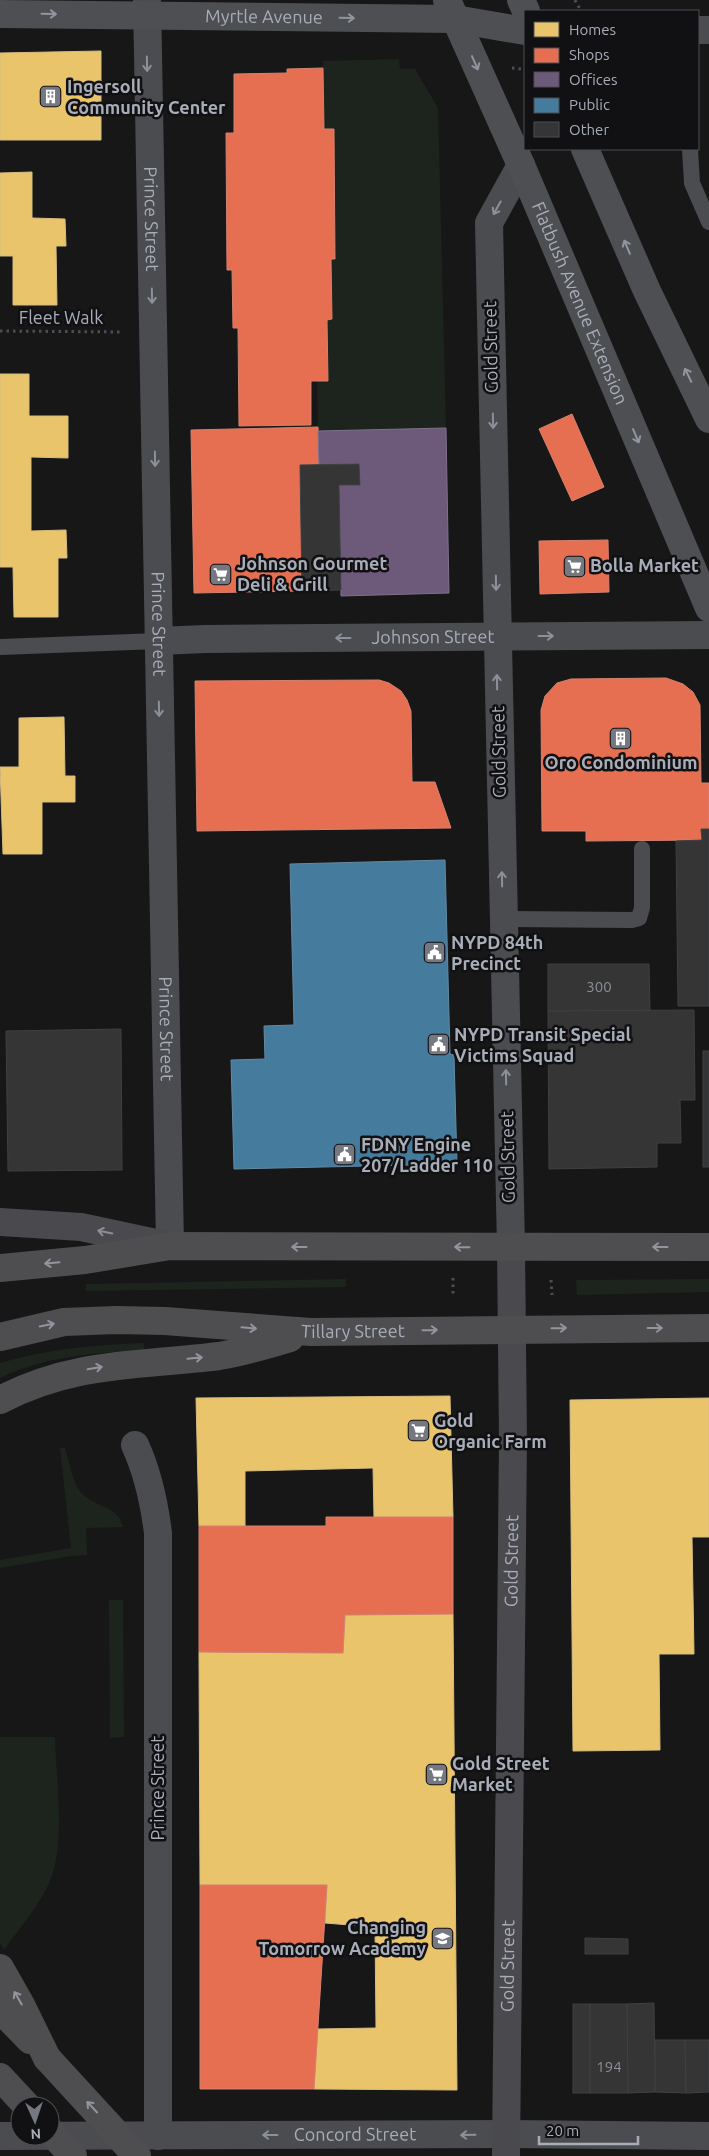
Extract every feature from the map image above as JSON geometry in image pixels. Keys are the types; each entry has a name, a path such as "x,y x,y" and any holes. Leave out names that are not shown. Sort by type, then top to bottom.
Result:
{"highway":[{"path":"0,1268 85,1260 170,1246 709,1247"},
{"name":"Tillary Street","path":"0,1337 64,1322 116,1320 312,1332 709,1328"},
{"path":"0,1400 21,1389 55,1376 100,1367 221,1355 312,1332"},
{"path":"0,1968 47,2058"},
{"path":"0,2009 137,2156"},
{"path":"0,2077 18,2096"},
{"path":"60,2142 73,2156"}],"main road":[{"name":"Myrtle Avenue","path":"0,14 147,7 451,9 524,31"},
{"name":"Flatbush Avenue Extension","path":"451,9 521,165 709,608"},
{"path":"585,150 647,291 709,419"},
{"path":"0,1222 82,1227 170,1246"},
{"name":"Gold Street","path":"506,2145 513,1330 511,1248"}],"street":[{"name":"Prince Street","path":"147,7 170,1246"},
{"name":"Gold Street","path":"511,1248 502,918 489,223 521,165"},
{"name":"Johnson Street","path":"158,641 709,635"},
{"name":"Prince Street","path":"135,1445 145,1467 158,1532 158,2136"},
{"name":"Concord Street","path":"0,2136 158,2136 506,2145 709,2136"}],"lane":[{"path":"690,150 692,183 709,222"},
{"path":"0,647 158,641"},
{"path":"502,918 632,920 639,918 642,908 642,849"}],"path":[{"name":"Fleet Walk","path":"0,332 122,332"},
{"path":"452,1275 453,1298"},
{"path":"551,1280 552,1295"}],"shaded area":[{"path":"399,59 400,69 415,69 438,108 446,428 318,431 317,381 328,380 327,320 332,319 331,259 335,259 334,129 324,129 323,61"},
{"path":"346,1279 346,1287 86,1291 86,1284"},
{"path":"709,1279 709,1292 577,1295 576,1280"},
{"path":"144,1343 144,1350 88,1354 52,1360 0,1378 0,1363 18,1358 71,1348"},
{"path":"60,1448 65,1448 79,1490 90,1500 116,1514 123,1527 86,1528 87,1555 0,1568 0,1560 71,1548"},
{"path":"109,1600 123,1600 124,1737 110,1738"},
{"path":"0,1737 55,1737 59,1807 58,1843 52,1875 37,1905 4,1950 0,1943"}],"building: Homes":[{"name":"Ingersoll Community Center","path":"101,51 101,140 0,140 0,53"},
{"path":"32,172 32,218 65,219 66,246 56,246 57,305 13,305 13,256 0,256 0,173"},
{"path":"0,374 29,374 29,416 68,416 68,458 31,457 31,531 66,530 67,558 58,558 58,617 14,617 13,567 0,567"},
{"path":"64,717 65,776 75,776 75,802 42,802 42,854 3,854 0,767 19,767 19,718"},
{"path":"450,1396 453,1517 374,1517 373,1468 245,1471 245,1527 199,1526 196,1398"},
{"path":"709,1398 709,1537 692,1537 694,1654 659,1654 660,1750 573,1751 570,1400"},
{"path":"453,1614 457,2090 314,2089 318,2029 376,2028 375,1927 325,1923 327,1885 200,1885 199,1652 343,1653 345,1615"}],"building: Shops":[{"path":"323,68 324,129 334,129 335,259 331,259 332,319 327,320 328,381 311,381 311,425 239,426 238,328 233,328 232,270 227,270 226,133 234,133 234,74 287,73 287,69"},
{"path":"572,414 604,487 572,501 539,429"},
{"path":"318,427 319,465 300,465 302,591 194,593 191,430"},
{"name":"Bolla Market","path":"608,540 609,592 540,594 539,541"},
{"name":"Oro Condominium","path":"666,678 683,684 693,692 700,705 701,783 709,783 709,829 701,829 702,840 586,841 586,831 542,831 541,710 545,696 557,683 571,679"},
{"path":"379,680 389,683 401,691 407,700 411,711 412,782 435,782 451,828 197,831 195,681"},
{"path":"326,1517 453,1517 453,1614 345,1615 343,1653 199,1652 199,1526 326,1526"},
{"path":"200,1885 327,1885 314,2089 200,2089"}],"building: Offices":[{"path":"446,428 449,593 341,596 339,485 360,485 359,464 319,465 318,431"}],"building: Public":[{"path":"445,860 450,1054 454,1055 457,1164 234,1169 231,1060 265,1059 264,1026 294,1025 290,864"}],"building: Other":[{"path":"359,464 360,485 339,485 341,590 302,591 300,465"},
{"path":"701,829 709,829 709,1006 678,1006 676,841 702,840"},
{"path":"548,964 649,964 650,1011 548,1011"},
{"path":"694,1010 695,1100 680,1100 681,1143 657,1143 657,1167 549,1169 548,1011"},
{"path":"121,1029 122,1170 8,1171 6,1031"},
{"path":"703,1051 709,1051 709,1167 703,1167"},
{"path":"585,1938 628,1939 628,1954 585,1954"},
{"path":"654,2003 655,2092 628,2093 627,2004"},
{"path":"573,2004 590,2004 590,2093 573,2093"},
{"path":"590,2004 627,2004 628,2093 590,2093"},
{"path":"655,2040 685,2040 686,2093 655,2092"},
{"path":"685,2040 709,2040 709,2092 686,2093"}],"place":[{"name":"Ingersoll Community Center","path":"51,97"},
{"name":"Bolla Market","path":"574,566"},
{"name":"Johnson Gourmet Deli & Grill","path":"221,574"},
{"name":"Oro Condominium","path":"621,738"},
{"name":"NYPD 84th Precinct","path":"435,953"},
{"name":"NYPD Transit Special Victims Squad","path":"438,1045"},
{"name":"FDNY Engine 207/Ladder 110","path":"345,1155"},
{"name":"Gold Organic Farm","path":"418,1431"},
{"name":"Gold Street Market","path":"436,1774"},
{"name":"Changing Tomorrow Academy","path":"442,1938"}]}
